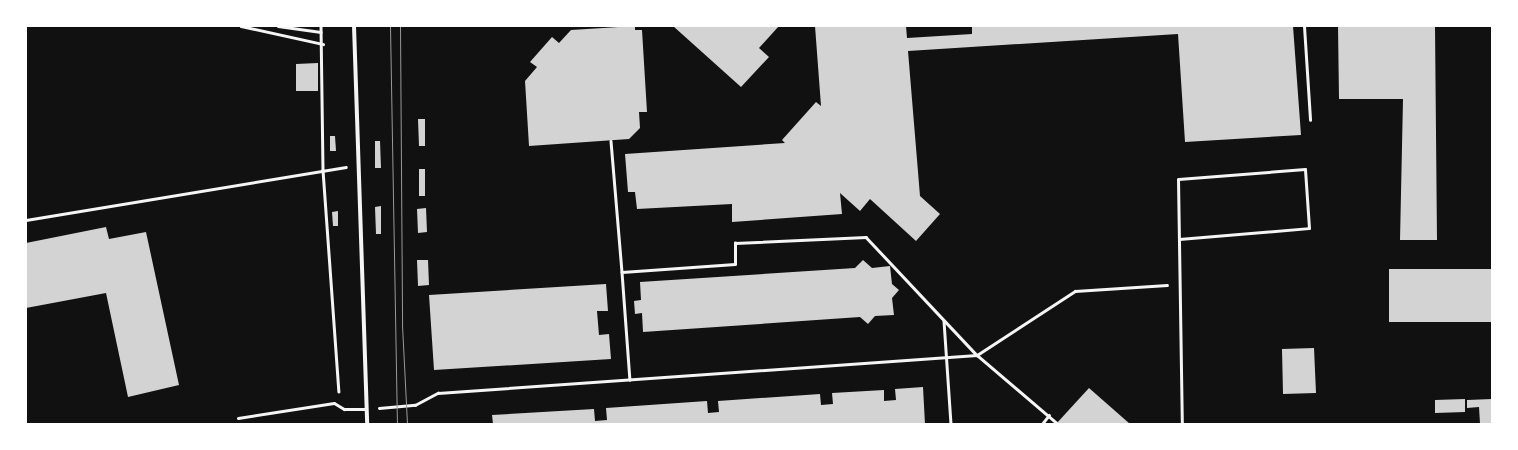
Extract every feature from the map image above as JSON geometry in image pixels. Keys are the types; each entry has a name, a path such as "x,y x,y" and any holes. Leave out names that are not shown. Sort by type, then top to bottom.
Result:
{"street":[{"path":"354,26 366,424"}],"lane":[{"path":"1304,26 1310,120"},
{"path":"1179,238 1309,228 1305,169 1178,179 1182,424"},
{"path":"238,418 334,403 344,409 366,409"}],"path":[{"path":"241,26 323,44"},
{"path":"278,26 321,32"},
{"path":"321,26 323,44 323,170 336,373 344,409"},
{"path":"611,140 630,380"},
{"path":"26,220 358,165"},
{"path":"622,272 735,264 735,244 866,237 977,355 1057,423"},
{"path":"366,409 415,405 438,393 977,355 1075,291 1180,284"},
{"path":"944,321 951,424"},
{"path":"1042,424 1049,415"}],"building":[{"path":"635,26 635,30 642,30 647,112 639,112 640,128 629,139 529,146 525,81 537,67 530,62 552,37 559,43 571,30"},
{"path":"673,26 779,26 759,48 769,57 741,87"},
{"path":"815,26 906,26 907,38 972,34 972,26 1293,26 1301,135 1185,142 1178,34 908,51 920,196 940,214 916,241 870,199 860,211 840,193 842,214 732,222 732,204 637,209 635,192 628,192 625,154 785,143 782,140 816,102 821,106"},
{"path":"1338,26 1435,26 1437,240 1400,240 1403,99 1339,99"},
{"path":"318,63 318,91 296,91 296,64"},
{"path":"418,119 425,119 425,146 419,146"},
{"path":"330,136 335,136 336,151 330,151"},
{"path":"375,141 380,141 381,168 375,168"},
{"path":"419,169 425,169 425,196 419,196"},
{"path":"381,206 381,234 376,234 375,207"},
{"path":"426,208 427,232 418,233 417,209"},
{"path":"338,211 338,226 333,226 332,212"},
{"path":"106,227 109,239 146,232 179,385 128,397 106,293 26,308 26,243"},
{"path":"417,260 428,260 429,285 418,286"},
{"path":"863,260 872,268 890,266 892,284 899,290 892,298 894,315 875,316 868,324 860,317 643,332 642,313 635,314 634,301 641,300 640,282 855,268"},
{"path":"1389,269 1492,269 1492,322 1389,322"},
{"path":"606,284 608,311 597,311 599,335 609,334 611,359 434,370 429,295"},
{"path":"1314,348 1316,393 1283,394 1282,349"},
{"path":"923,387 925,424 493,424 492,415 594,409 595,421 607,420 606,408 707,401 708,413 719,412 718,401 820,394 821,405 833,404 832,393 884,390 884,401 896,400 895,389"},
{"path":"1089,388 1130,424 1056,424"},
{"path":"1465,399 1465,412 1435,413 1435,400"},
{"path":"1492,399 1492,424 1480,424 1479,407 1467,408 1467,400"}],"tram line":[{"path":"390,26 397,424"},
{"path":"400,26 402,325 407,424"}]}
